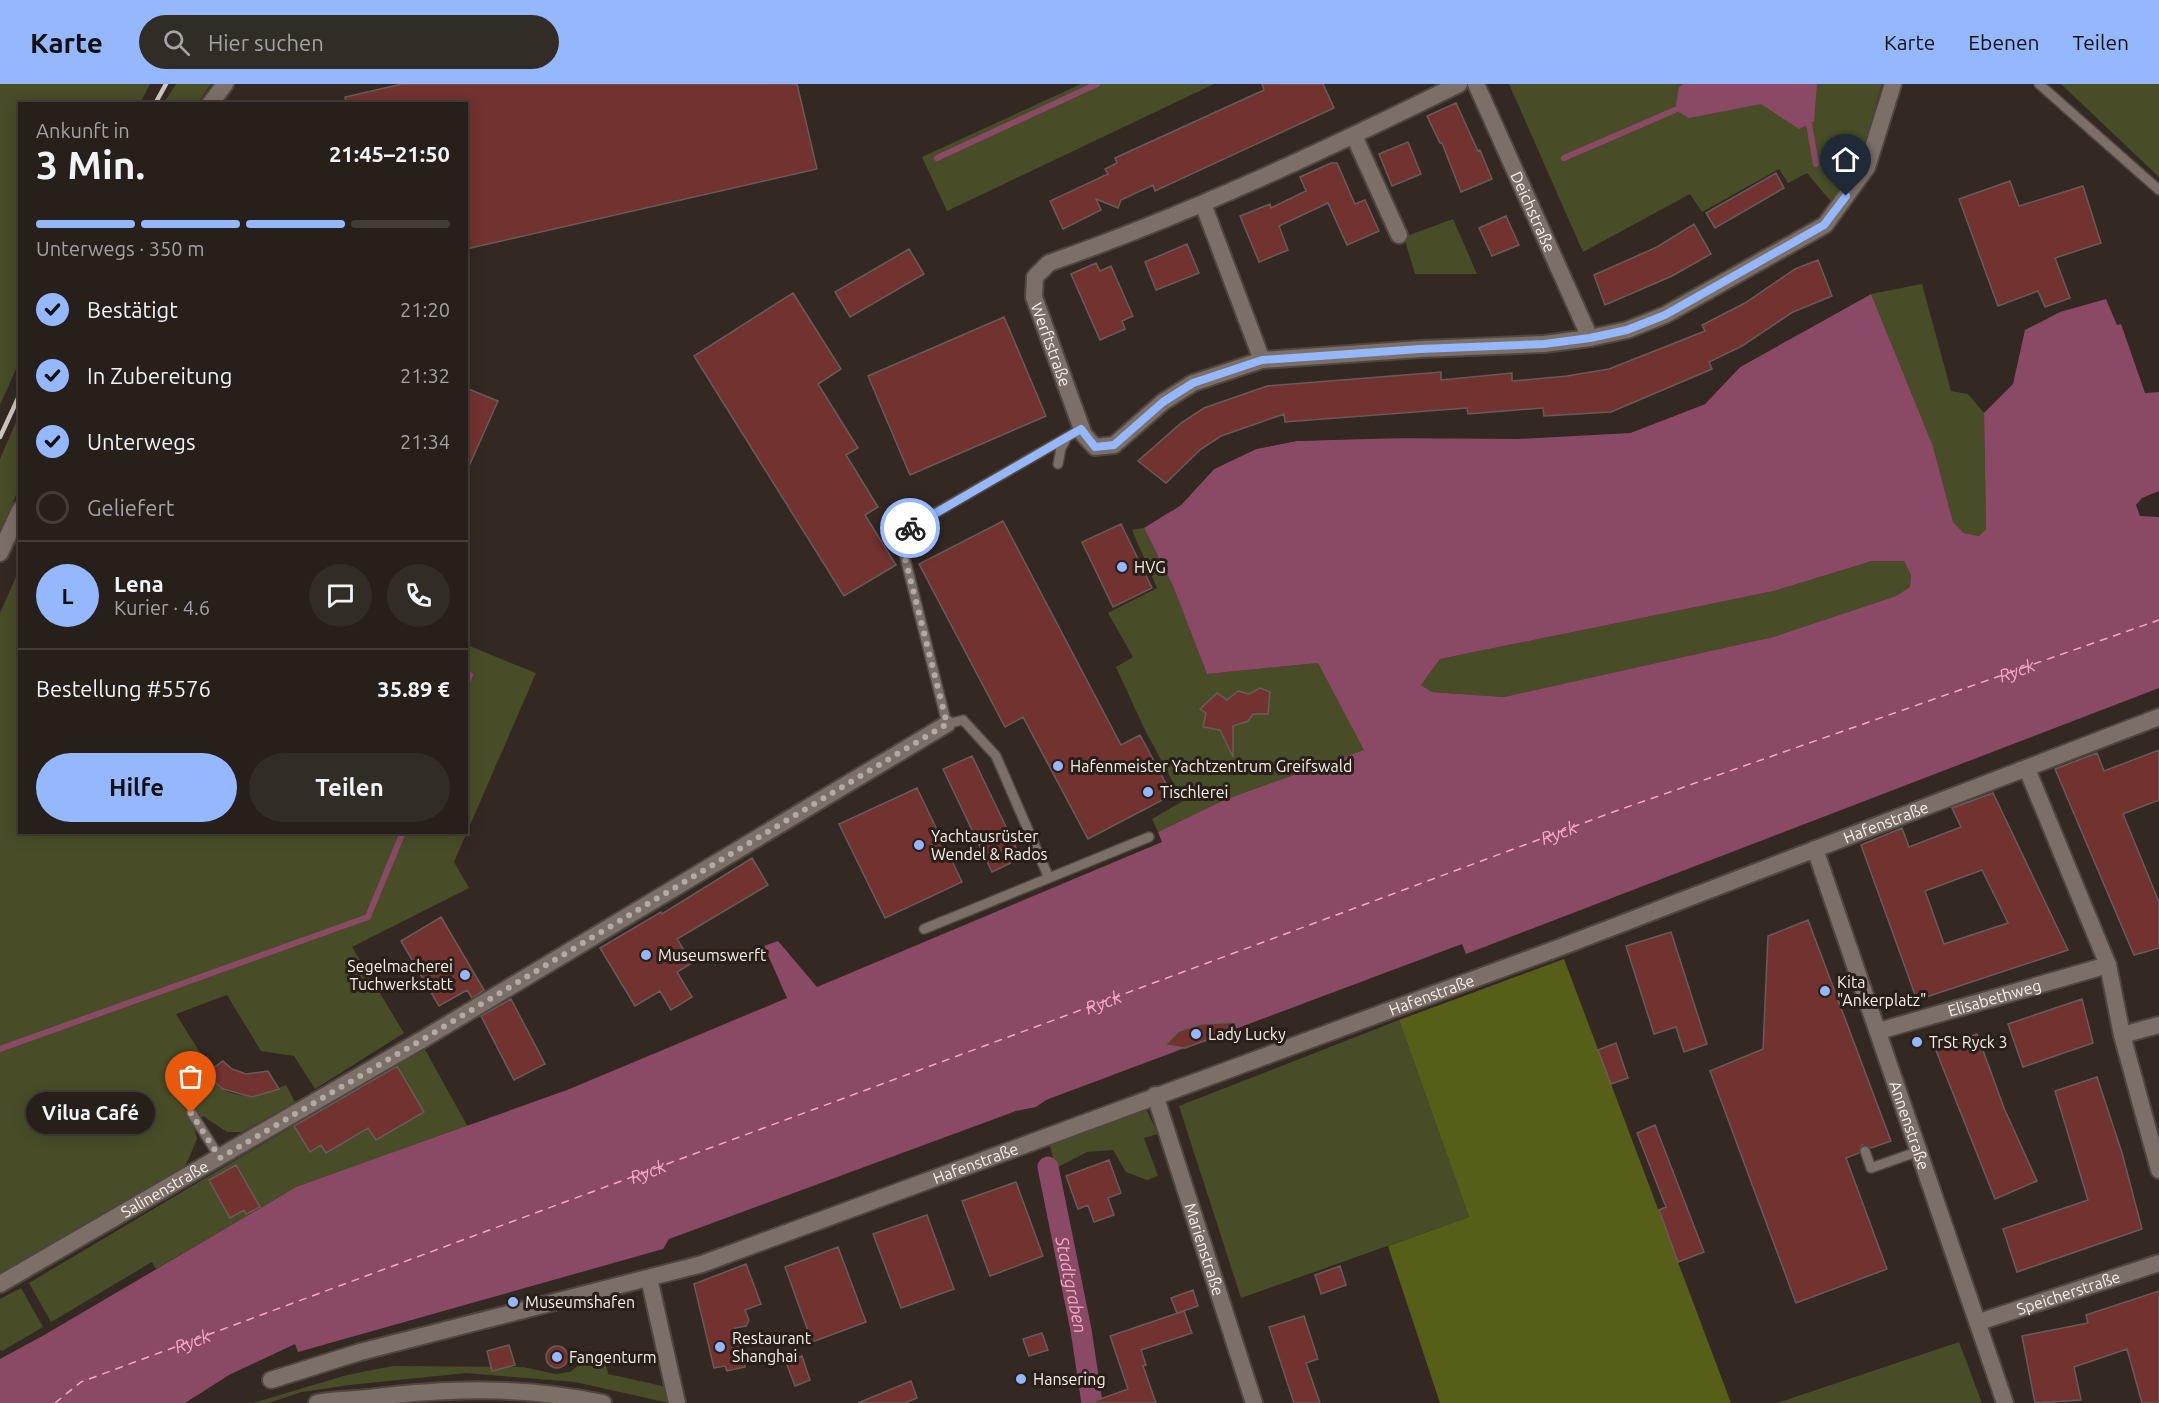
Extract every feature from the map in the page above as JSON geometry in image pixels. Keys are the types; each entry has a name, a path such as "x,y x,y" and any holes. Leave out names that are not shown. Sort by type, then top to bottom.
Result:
{"street":[{"path":"212,102 225,84"},
{"path":"1262,360 1203,204 1354,136 1459,84"},
{"name":"Deichstraße","path":"1476,84 1590,338"},
{"path":"1074,433 1095,447 1114,445 1163,402 1193,383 1262,360 1420,349 1544,344 1627,330 1665,315 1824,225 1867,167 1893,84"},
{"path":"1354,136 1399,235"},
{"name":"Werftstraße","path":"1074,433 1034,297 1035,277 1049,262 1203,204"},
{"path":"0,552 18,514"},
{"name":"Hafenstraße","path":"271,1380 360,1352 702,1264 1561,947 2027,770 2159,717"},
{"name":"Salinenstraße","path":"0,1284 425,1038 947,724"},
{"path":"2027,770 2108,965 2122,1035 2159,1170"},
{"name":"Annenstraße","path":"1815,849 1880,1031 2006,1403"},
{"name":"Elisabethweg","path":"1880,1031 2108,965"},
{"path":"2122,1035 2159,1025"},
{"name":"Marienstraße","path":"1155,1095 1254,1403"},
{"name":"Speicherstraße","path":"1978,1322 2159,1263"},
{"path":"649,1278 677,1403"},
{"path":"317,1403 354,1401 430,1390 496,1388 603,1403"}],"lane":[{"path":"2039,84 2159,190"},
{"path":"1058,464 1061,448 1074,433"},
{"path":"1048,878 996,756 963,720 947,724 899,534 1074,433"},
{"path":"924,929 1149,837"},
{"path":"191,1113 220,1158"},
{"path":"1865,1151 1870,1168 1919,1151"}],"green space":[{"path":"0,84 150,84 141,102 18,102 18,364 0,405"},
{"path":"176,84 211,84 199,102 165,102"},
{"path":"1081,84 1214,84 947,211 922,157"},
{"path":"1509,84 1882,84 1860,159 1833,204 1807,173 1788,183 1779,169 1702,212 1690,194 1583,252"},
{"path":"2061,84 2159,84 2159,177"},
{"path":"1453,219 1477,274 1415,274 1404,237"},
{"path":"1922,284 1951,391 1968,394 1984,413 1986,529 1980,536 1964,533 1953,522 1933,446 1871,294"},
{"path":"18,417 18,490 0,531 0,459"},
{"path":"1144,528 1173,586 1207,674 1318,663 1365,750 1224,800 1158,832 1152,819 1183,801 1144,728 1116,667 1133,657 1108,613 1157,588 1132,530"},
{"path":"1872,561 1904,561 1911,575 1910,587 1896,596 1773,637 1504,697 1432,692 1421,685 1440,659 1774,591"},
{"path":"18,572 18,834 466,834 454,862 469,888 352,947 404,1033 315,1089 294,1056 261,1051 227,995 176,1014 202,1056 197,1059 215,1083 235,1094 246,1095 258,1094 286,1085 295,1102 242,1132 227,1132 203,1116 193,1123 197,1139 185,1167 0,1278 0,613"},
{"path":"468,645 536,673 468,830"},
{"path":"1564,959 1731,1403 1440,1403 1388,1246 1469,1217 1399,1020"},
{"path":"1399,1020 1469,1217 1241,1298 1179,1106"},
{"path":"424,1048 468,1127 296,1187 156,1269 152,1262 51,1322 29,1283"},
{"path":"1136,1109 1147,1111 1158,1134 1144,1138 1158,1176 1147,1180 1126,1172 1113,1150 1087,1152 1056,1168 1049,1143"},
{"path":"21,1288 43,1327 2,1351 0,1350 0,1299"},
{"path":"1959,1342 1982,1403 1777,1403"},
{"path":"603,1354 608,1374 667,1387 669,1403 575,1382 466,1373 349,1385 302,1392 268,1403 253,1403 347,1375 393,1366 523,1367 556,1374 570,1372 579,1365 585,1355"}],"water":[{"path":"1683,84 1817,84 1814,121 1799,129 1761,104 1689,118 1675,110 1679,87"},
{"name":"Ryck","path":"1871,294 1933,446 1953,522 1964,533 1979,536 1986,529 1984,413 2013,384 2025,330 2060,312 2106,299 2117,325 2121,324 2145,393 2159,392 2159,491 2142,498 2136,505 2140,516 2159,517 2159,688 1466,954 1462,944 1046,1100 1036,1107 1016,1111 669,1239 663,1249 298,1352 295,1344 229,1375 185,1403 0,1403 0,1359 296,1187 567,1090 787,998 764,946 778,941 817,987 1162,842 1158,832 1224,800 1364,750 1318,663 1207,674 1173,586 1144,528 1181,505 1214,469 1256,449 1296,441 1374,438 1518,439 1630,433 1705,404 1740,367","holes":["1872,561 1904,561 1911,575 1910,587 1896,596 1773,637 1504,697 1432,692 1421,685 1440,659 1774,591"]}],"pier":[{"path":"1870,291 1871,294 1740,367 1705,404 1630,433 1550,434 1629,430 1703,401 1738,365"},
{"path":"1374,435 1477,436 1296,441 1256,449 1214,469 1181,505 1172,511 1170,508 1212,467 1255,446 1296,438"}],"building":[{"path":"402,84 797,84 817,169 468,249 468,102 346,102 345,97"},
{"path":"1262,84 1323,84 1334,108 1155,191 1153,185 1121,200 1118,208 1096,199 1101,210 1063,229 1050,201 1108,174 1105,169 1117,163 1115,158 1264,90"},
{"path":"1456,103 1492,179 1461,192 1442,143 1427,116"},
{"path":"1408,142 1421,174 1392,186 1379,154"},
{"path":"1331,163 1337,163 1355,204 1365,200 1379,231 1347,245 1328,203 1279,226 1288,250 1259,262 1240,216 1270,204 1271,208 1306,191 1300,177"},
{"path":"1776,173 1784,188 1715,228 1706,213"},
{"path":"2010,181 2019,206 2083,186 2101,243 2055,258 2070,298 2045,307 2038,291 1998,306 1959,199"},
{"path":"1506,216 1519,245 1492,256 1479,228"},
{"path":"1694,224 1711,254 1672,276 1605,305 1594,275 1657,247"},
{"path":"1187,244 1199,273 1156,290 1145,262"},
{"path":"909,249 924,274 850,317 835,292"},
{"path":"1818,260 1832,296 1793,312 1742,346 1709,362 1712,369 1611,412 1544,416 1543,408 1468,414 1467,408 1285,422 1284,414 1221,436 1201,449 1166,483 1138,461 1181,423 1204,408 1267,386 1441,372 1441,380 1512,373 1512,381 1609,369 1705,331 1702,325 1745,303 1795,269"},
{"path":"1096,263 1100,271 1111,266 1133,316 1122,321 1125,329 1100,340 1071,274"},
{"path":"793,293 841,369 818,384 858,448 846,455 878,507 865,515 896,565 844,596 694,356"},
{"path":"1004,317 1046,416 910,475 868,376"},
{"path":"468,389 498,401 468,468"},
{"path":"1003,521 1121,745 1140,735 1172,795 1088,839 1023,717 1005,727 919,564"},
{"path":"1121,524 1152,588 1113,607 1082,542"},
{"path":"1260,688 1270,692 1268,714 1253,714 1248,721 1233,726 1233,757 1220,730 1203,727 1206,713 1200,709 1217,693 1227,700 1238,691 1249,694"},
{"path":"2159,750 2159,800 2123,814 2159,902 2159,948 2134,955 2055,769 2097,753 2104,771"},
{"path":"972,756 1021,858 992,872 943,769"},
{"path":"917,788 962,882 885,918 839,824"},
{"path":"1993,793 2068,950 1917,1000 1861,845 1902,828 1909,847 1961,827 1952,808","holes":["1982,870 2008,923 1944,944 1925,891"]},
{"name":"Museumswerft","path":"752,858 768,885 677,939 692,963 677,972 692,997 671,1010 660,991 635,1006 600,948 661,912 662,914"},
{"path":"441,917 484,990 472,998 467,990 439,1006 401,941"},
{"path":"1808,920 1891,1141 1871,1148 1862,1145 1859,1153 1846,1158 1887,1269 1796,1303 1710,1071 1763,1049 1768,936"},
{"path":"1671,932 1707,1044 1684,1052 1676,1027 1654,1034 1626,946"},
{"path":"511,999 545,1064 514,1080 481,1016"},
{"path":"2082,999 2093,1043 2023,1067 2008,1024"},
{"name":"Lady Lucky","path":"1239,1022 1207,1040 1185,1048 1165,1045 1179,1031 1201,1024"},
{"path":"1977,1034 2004,1108 2037,1181 1995,1199 1935,1048"},
{"path":"1616,1043 1628,1078 1611,1084 1598,1050"},
{"path":"223,1061 232,1069 246,1074 268,1071 279,1089 252,1097 223,1089 205,1074"},
{"path":"397,1066 424,1112 376,1140 368,1128 326,1153 321,1145 310,1152 294,1126"},
{"path":"2097,1077 2122,1153 2142,1229 2017,1272 2003,1229 2088,1200 2055,1091"},
{"path":"1655,1125 1704,1252 1678,1262 1659,1210 1666,1207 1637,1133"},
{"path":"1109,1160 1121,1193 1108,1198 1114,1215 1094,1222 1088,1205 1078,1209 1066,1176"},
{"path":"236,1165 260,1207 246,1214 244,1210 230,1218 209,1180"},
{"path":"1016,1182 1043,1256 990,1276 962,1201"},
{"path":"927,1215 954,1289 901,1308 873,1234"},
{"path":"838,1247 866,1322 812,1342 785,1267"},
{"path":"746,1264 761,1304 745,1310 749,1320 746,1326 735,1328 745,1367 727,1371 725,1366 714,1368 694,1284"},
{"path":"1340,1266 1346,1285 1321,1294 1315,1275"},
{"path":"1193,1290 1198,1306 1177,1313 1171,1298"},
{"path":"2159,1291 2159,1403 2142,1403 2127,1349 2074,1367 2081,1400 2035,1403 2022,1336 2088,1323 2086,1315"},
{"path":"1184,1311 1192,1333 1141,1350 1146,1365 1143,1366 1156,1403 1095,1403 1095,1401 1128,1389 1110,1336"},
{"path":"1304,1316 1318,1359 1306,1363 1320,1403 1294,1403 1269,1327"},
{"path":"1042,1333 1048,1350 1029,1356 1023,1339"},
{"path":"509,1345 515,1365 492,1371 487,1351"},
{"name":"Fangenturm","path":"557,1346 565,1349 568,1357 565,1365 557,1368 549,1365 546,1357 549,1349"},
{"path":"802,1356 810,1380 795,1386 786,1362"},
{"path":"911,1381 917,1398 905,1403 858,1403"}],"waterway":[{"path":"937,158 1097,84"},
{"path":"1564,158 1675,110"},
{"path":"1809,124 1816,164"},
{"path":"468,680 470,675"},
{"path":"0,1049 368,917 402,834"},
{"name":"Stadtgraben","path":"1048,1167 1081,1330 1092,1403"}],"ferry route":[{"path":"55,1403 81,1382 1613,812 2159,620"}],"railway":[{"path":"156,102 166,84"},
{"path":"0,437 18,398"}],"way so far":[{"path":"191,1113 220,1158 425,1038 947,724 932,672 899,534 910,528"}],"place":[{"name":"HVG","path":"1122,567"},
{"name":"Hafenmeister Yachtzentrum Greifswald","path":"1058,766"},
{"name":"Tischlerei","path":"1148,792"},
{"name":"Yachtausrüster Wendel & Rados","path":"919,845"},
{"name":"Museumswerft","path":"646,955"},
{"name":"Segelmacherei Tuchwerkstatt","path":"465,975"},
{"name":"Kita \"Ankerplatz\"","path":"1825,991"},
{"name":"Lady Lucky","path":"1196,1034"},
{"name":"TrSt Ryck 3","path":"1917,1042"},
{"name":"Vilua Café","path":"191,1113"},
{"name":"Museumshafen","path":"513,1302"},
{"name":"Restaurant Shanghai","path":"720,1347"},
{"name":"Fangenturm","path":"557,1357"},
{"name":"Hansering","path":"1021,1379"}],"route":[{"path":"910,528 1081,429 1095,447 1114,445 1163,402 1193,383 1262,360 1420,349 1544,344 1627,330 1665,315 1824,225 1846,196"}]}
